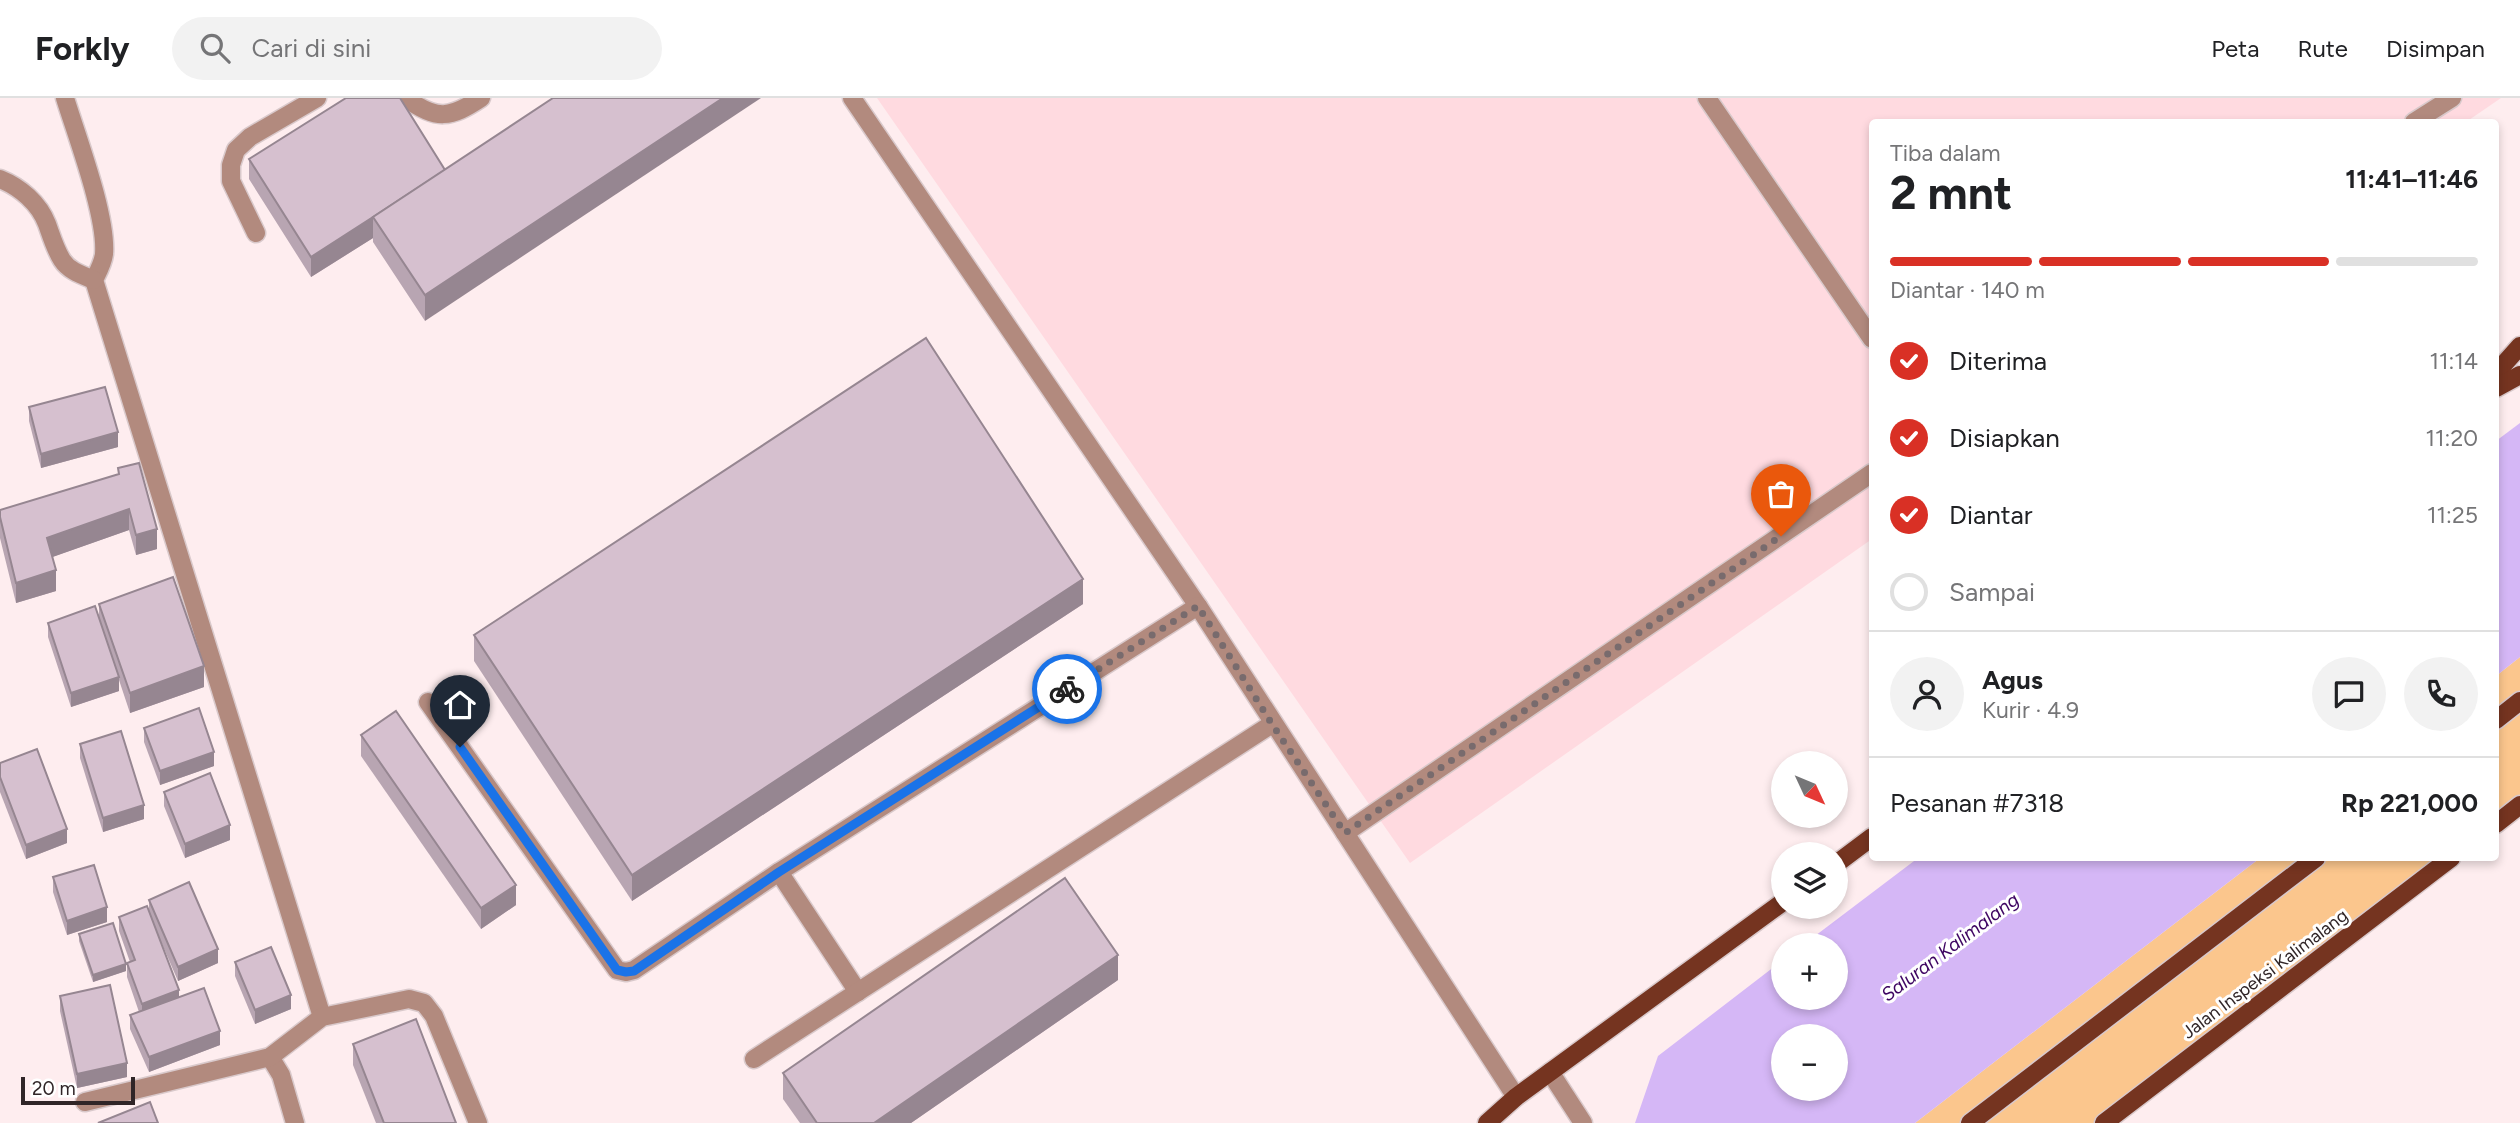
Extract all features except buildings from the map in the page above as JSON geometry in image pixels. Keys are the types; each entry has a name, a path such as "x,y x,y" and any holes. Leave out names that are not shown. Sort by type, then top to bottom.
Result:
{"main road":[{"path":"2499,370 2520,346"},
{"path":"2499,386 2520,375"},
{"path":"2499,718 2520,701"},
{"path":"2499,822 2520,805"},
{"path":"1848,855 1869,839"},
{"path":"1970,1123 2312,861"},
{"name":"Jalan Inspeksi Kalimalang","path":"2104,1123 2447,861"},
{"path":"1487,1123 1516,1097 1771,911"}],"street":[{"path":"65,98 93,191 104,239 104,257 94,280 322,1017"},
{"path":"256,233 231,181 231,165 236,150 250,137 317,98"},
{"path":"406,98 424,110 442,115 459,112 481,98"},
{"path":"852,98 1198,606 1516,1097"},
{"path":"1707,98 1869,336"},
{"path":"2419,119 2452,98"},
{"path":"0,179 17,186 31,200 46,220 62,261 75,272 94,280"},
{"path":"1345,833 1869,475"},
{"path":"428,702 617,970 626,972 634,971 779,872 1198,606"},
{"path":"754,1059 1272,724"},
{"path":"779,872 858,992"},
{"path":"85,1102 270,1057 322,1017 409,999 424,1003 433,1016 478,1123"},
{"path":"270,1057 281,1075 295,1123"},
{"path":"1550,1072 1583,1123"}],"shaded area":[{"path":"877,98 2501,98 2470,119 1869,119 1869,541 1410,863"},
{"path":"2520,657 2520,805 2499,822 2499,674"},
{"path":"2256,861 2448,861 2104,1123 1915,1123"}],"water":[{"path":"2520,423 2520,657 2499,674 2499,439"},
{"name":"Saluran Kalimalang","path":"1914,861 2256,861 1915,1123 1635,1123 1658,1056 1771,969 1771,1010 1848,1010 1848,933 1819,933 1837,919 1848,919 1848,911"}],"way so far":[{"path":"1067,689 1198,606 1345,833 1781,536"}],"route":[{"path":"460,747 617,970 626,972 634,971 779,872 1067,689"}]}
